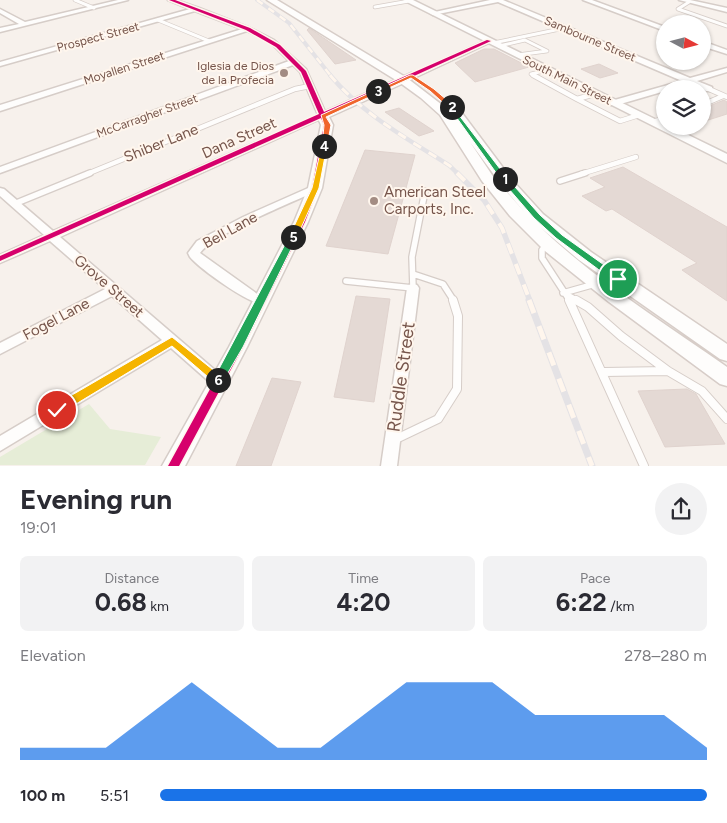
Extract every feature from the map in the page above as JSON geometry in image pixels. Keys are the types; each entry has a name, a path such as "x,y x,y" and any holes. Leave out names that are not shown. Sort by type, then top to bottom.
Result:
{"main road":[{"path":"271,0 407,78 445,113 487,178 516,213 547,243 598,284 727,378"},
{"path":"282,0 450,104 508,184 537,217 559,236 727,354"}],"street":[{"path":"0,30 125,0"},
{"path":"171,0 248,29 272,41 303,71 328,125 315,188 261,300 173,466"},
{"path":"433,13 498,0"},
{"name":"Sambourne Street","path":"498,0 690,80"},
{"path":"586,0 656,26"},
{"path":"682,0 727,10"},
{"path":"709,6 720,0"},
{"name":"South Main Street","path":"408,1 727,159"},
{"name":"Prospect Street","path":"0,64 197,9"},
{"path":"0,11 24,24"},
{"name":"Moyallen Street","path":"0,108 248,29"},
{"name":"Dana Street","path":"0,259 407,78 494,43"},
{"path":"711,46 727,52"},
{"name":"McCarragher Street","path":"0,170 294,62"},
{"path":"690,80 727,70"},
{"path":"614,103 656,90"},
{"name":"Bell Lane","path":"261,300 248,295 196,257 194,253 201,243 247,219 315,188"},
{"name":"Grove Street","path":"0,191 218,381"},
{"name":"Ruddle Street","path":"388,466 413,281"},
{"name":"Fogel Lane","path":"0,349 113,290"},
{"path":"0,444 172,341"}],"lane":[{"path":"75,0 94,8"},
{"path":"375,7 408,1"},
{"path":"689,2 678,9 727,26"},
{"path":"158,20 209,41"},
{"path":"494,43 565,28"},
{"path":"494,43 525,40 547,51 517,55"},
{"path":"548,70 531,74 620,121 639,115"},
{"name":"Shiber Lane","path":"14,204 295,89 310,86"},
{"path":"711,90 725,97"},
{"path":"576,99 595,94"},
{"path":"711,102 725,97"},
{"path":"560,181 636,157"},
{"path":"413,281 412,257 425,191"},
{"path":"547,243 542,250 542,258 571,303 604,372 644,466"},
{"path":"346,281 413,281 443,284 453,299 458,316 457,389 438,420 392,441"},
{"path":"563,293 598,284"},
{"path":"563,293 588,307 621,336 668,371 702,391 727,420"},
{"path":"604,372 668,371"}],"green space":[{"path":"89,404 110,429 161,437 145,465 0,465 0,457"}],"building":[{"path":"309,28 356,60 335,64 307,30"},
{"path":"484,49 494,49 529,67 475,82 455,63"},
{"path":"599,64 618,73 600,78 581,69"},
{"path":"724,100 727,102 727,114 711,119 711,105"},
{"path":"399,108 434,131 419,136 385,112"},
{"name":"American Steel Carports, Inc.","path":"365,150 415,155 388,254 326,246"},
{"path":"623,167 727,227 727,301 682,270 697,263 612,209 606,211 582,196 605,187 590,178"},
{"path":"356,296 390,299 374,402 334,397"},
{"path":"272,378 301,382 271,466 236,466"},
{"path":"687,389 696,394 725,444 665,447 638,391"}],"railway":[{"path":"257,0 289,23 331,76"},
{"path":"330,75 356,102 371,114 450,166 484,200 502,228 530,301"},
{"path":"529,300 592,466"}],"cycle path":[{"path":"171,0 248,29 278,46 303,71 327,125 315,188 301,222 238,347 173,466"},
{"path":"0,259 489,41"}],"place":[{"name":"Iglesia de Dios de la Profecia","path":"284,73"},
{"name":"American Steel Carports, Inc.","path":"374,201"}],"route":[{"path":"57,410 172,341 218,381 238,347 301,222 315,188 328,125 323,116 412,76 450,104 508,184 537,217 585,256 618,279"}]}
